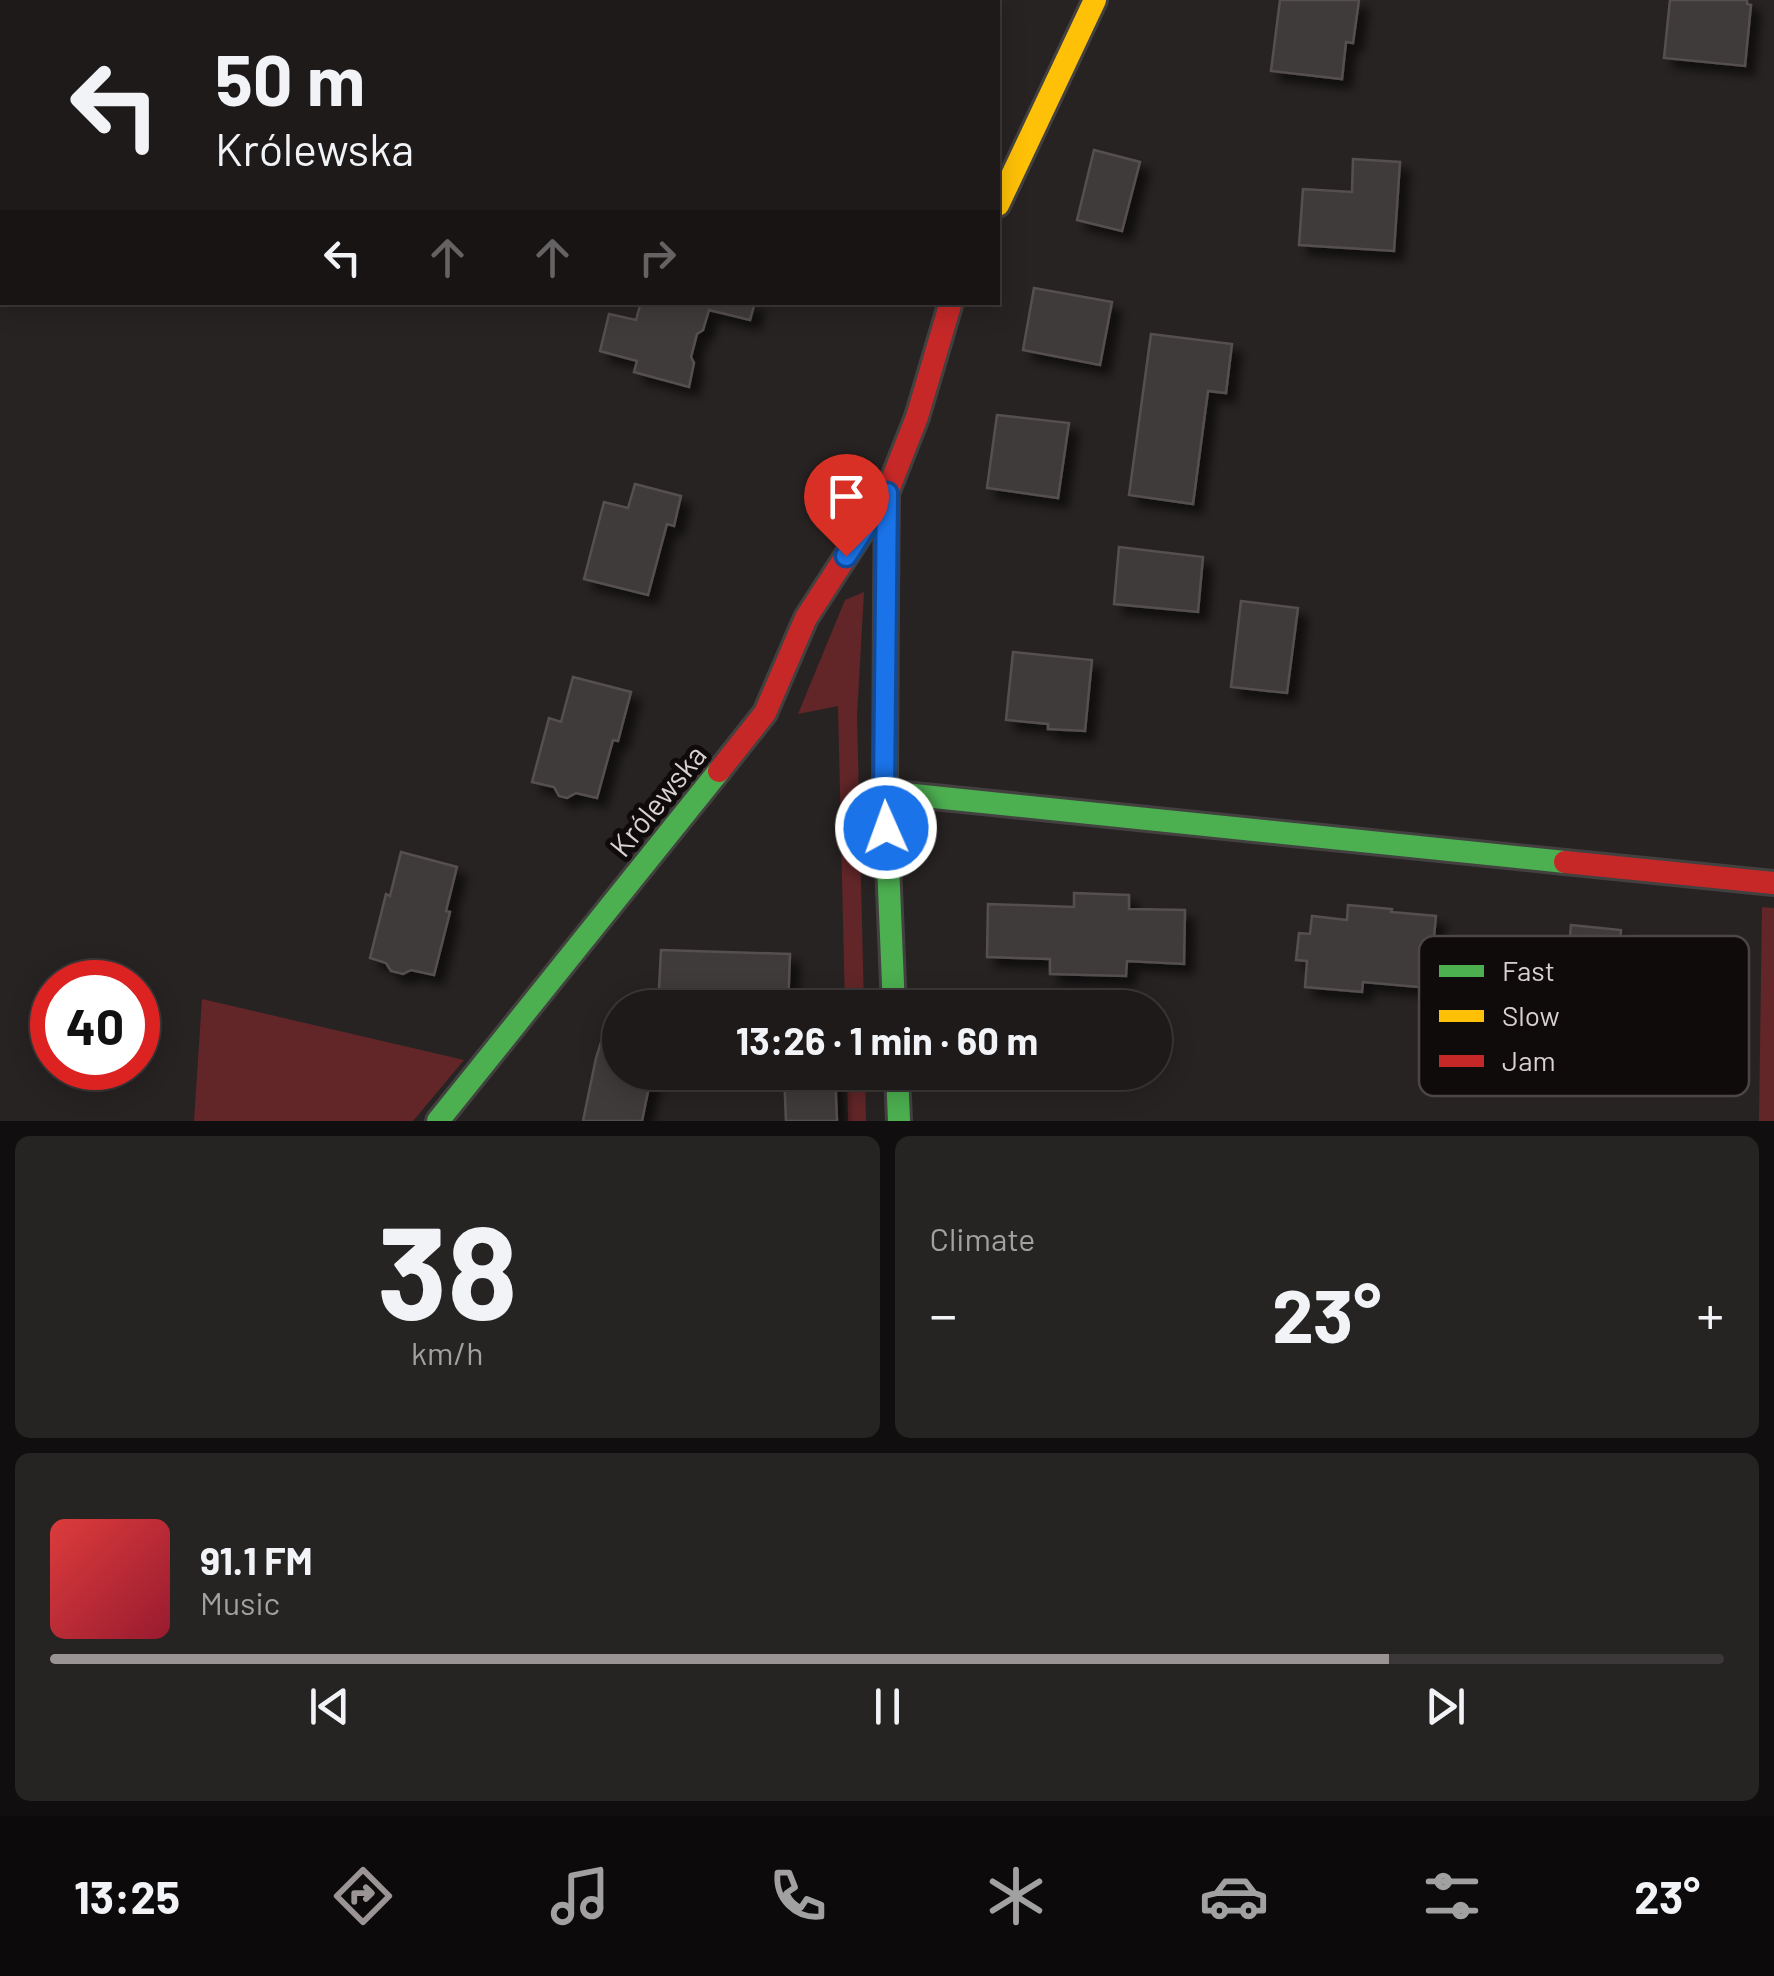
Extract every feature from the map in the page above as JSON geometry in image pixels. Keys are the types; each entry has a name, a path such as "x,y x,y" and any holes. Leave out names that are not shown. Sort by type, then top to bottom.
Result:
{"street":[{"path":"1000,201 1095,0"},
{"path":"893,990 884,792 887,493 917,416 950,305"},
{"name":"Królewska","path":"438,1121 765,713 806,618 887,493"},
{"path":"884,792 1774,883"},
{"path":"898,1090 899,1121"}],"shaded area":[{"path":"864,592 857,715 864,990 845,990 838,706 798,714 845,600"},
{"path":"1762,907 1774,908 1774,1121 1759,1121"},
{"path":"202,999 464,1060 413,1121 194,1121"},
{"path":"847,1090 865,1090 866,1121 848,1121"}],"building":[{"path":"1280,0 1359,0 1353,43 1346,42 1342,79 1271,71"},
{"path":"1670,0 1747,0 1751,5 1745,66 1664,58"},
{"path":"1094,150 1140,162 1122,231 1077,220"},
{"path":"1353,159 1400,162 1394,251 1299,245 1303,189 1352,192"},
{"path":"1034,288 1112,302 1100,365 1023,350"},
{"path":"640,305 754,305 750,320 709,310 691,357 694,363 689,387 634,372 637,361 600,351 609,314 636,320"},
{"path":"1151,334 1232,344 1226,393 1208,391 1193,504 1129,495"},
{"path":"997,415 1069,423 1058,498 987,488"},
{"path":"635,484 681,496 674,526 667,524 648,595 584,579 604,502 628,508"},
{"path":"1119,547 1203,557 1198,612 1114,604"},
{"path":"1241,601 1298,608 1287,693 1231,687"},
{"path":"1013,652 1092,660 1085,731 1048,729 1048,724 1006,720"},
{"path":"573,677 631,692 597,798 576,793 567,798 559,796 554,787 532,782 549,718 561,722"},
{"path":"401,852 457,867 434,975 391,971 386,963 370,958"},
{"path":"1074,893 1129,895 1129,909 1185,910 1184,964 1127,961 1126,976 1050,974 1050,959 987,957 988,904 1074,907"},
{"path":"1348,905 1436,916 1434,936 1419,936 1419,987 1363,982 1362,992 1305,987 1307,961 1296,960 1299,933 1310,934 1312,916 1347,920"},
{"path":"1571,925 1621,930 1621,936 1570,936"},
{"path":"661,950 790,954 789,990 659,990"},
{"path":"602,1039 602,1090 648,1090 642,1121 583,1121"},
{"path":"785,1090 836,1090 837,1121 786,1121"}],"traffic: fast":[{"path":"886,598 885,792 893,990"},
{"path":"438,1121 719,771"},
{"path":"885,792 1565,862"},
{"path":"898,1090 899,1121"}],"traffic: slow":[{"path":"1000,201 1095,0"}],"traffic: jam":[{"path":"886,598 887,493 917,417 950,305"},
{"path":"719,771 765,713 806,618 887,493"},
{"path":"1565,862 1774,883"}],"route":[{"path":"846,556 887,493 886,828"}]}
